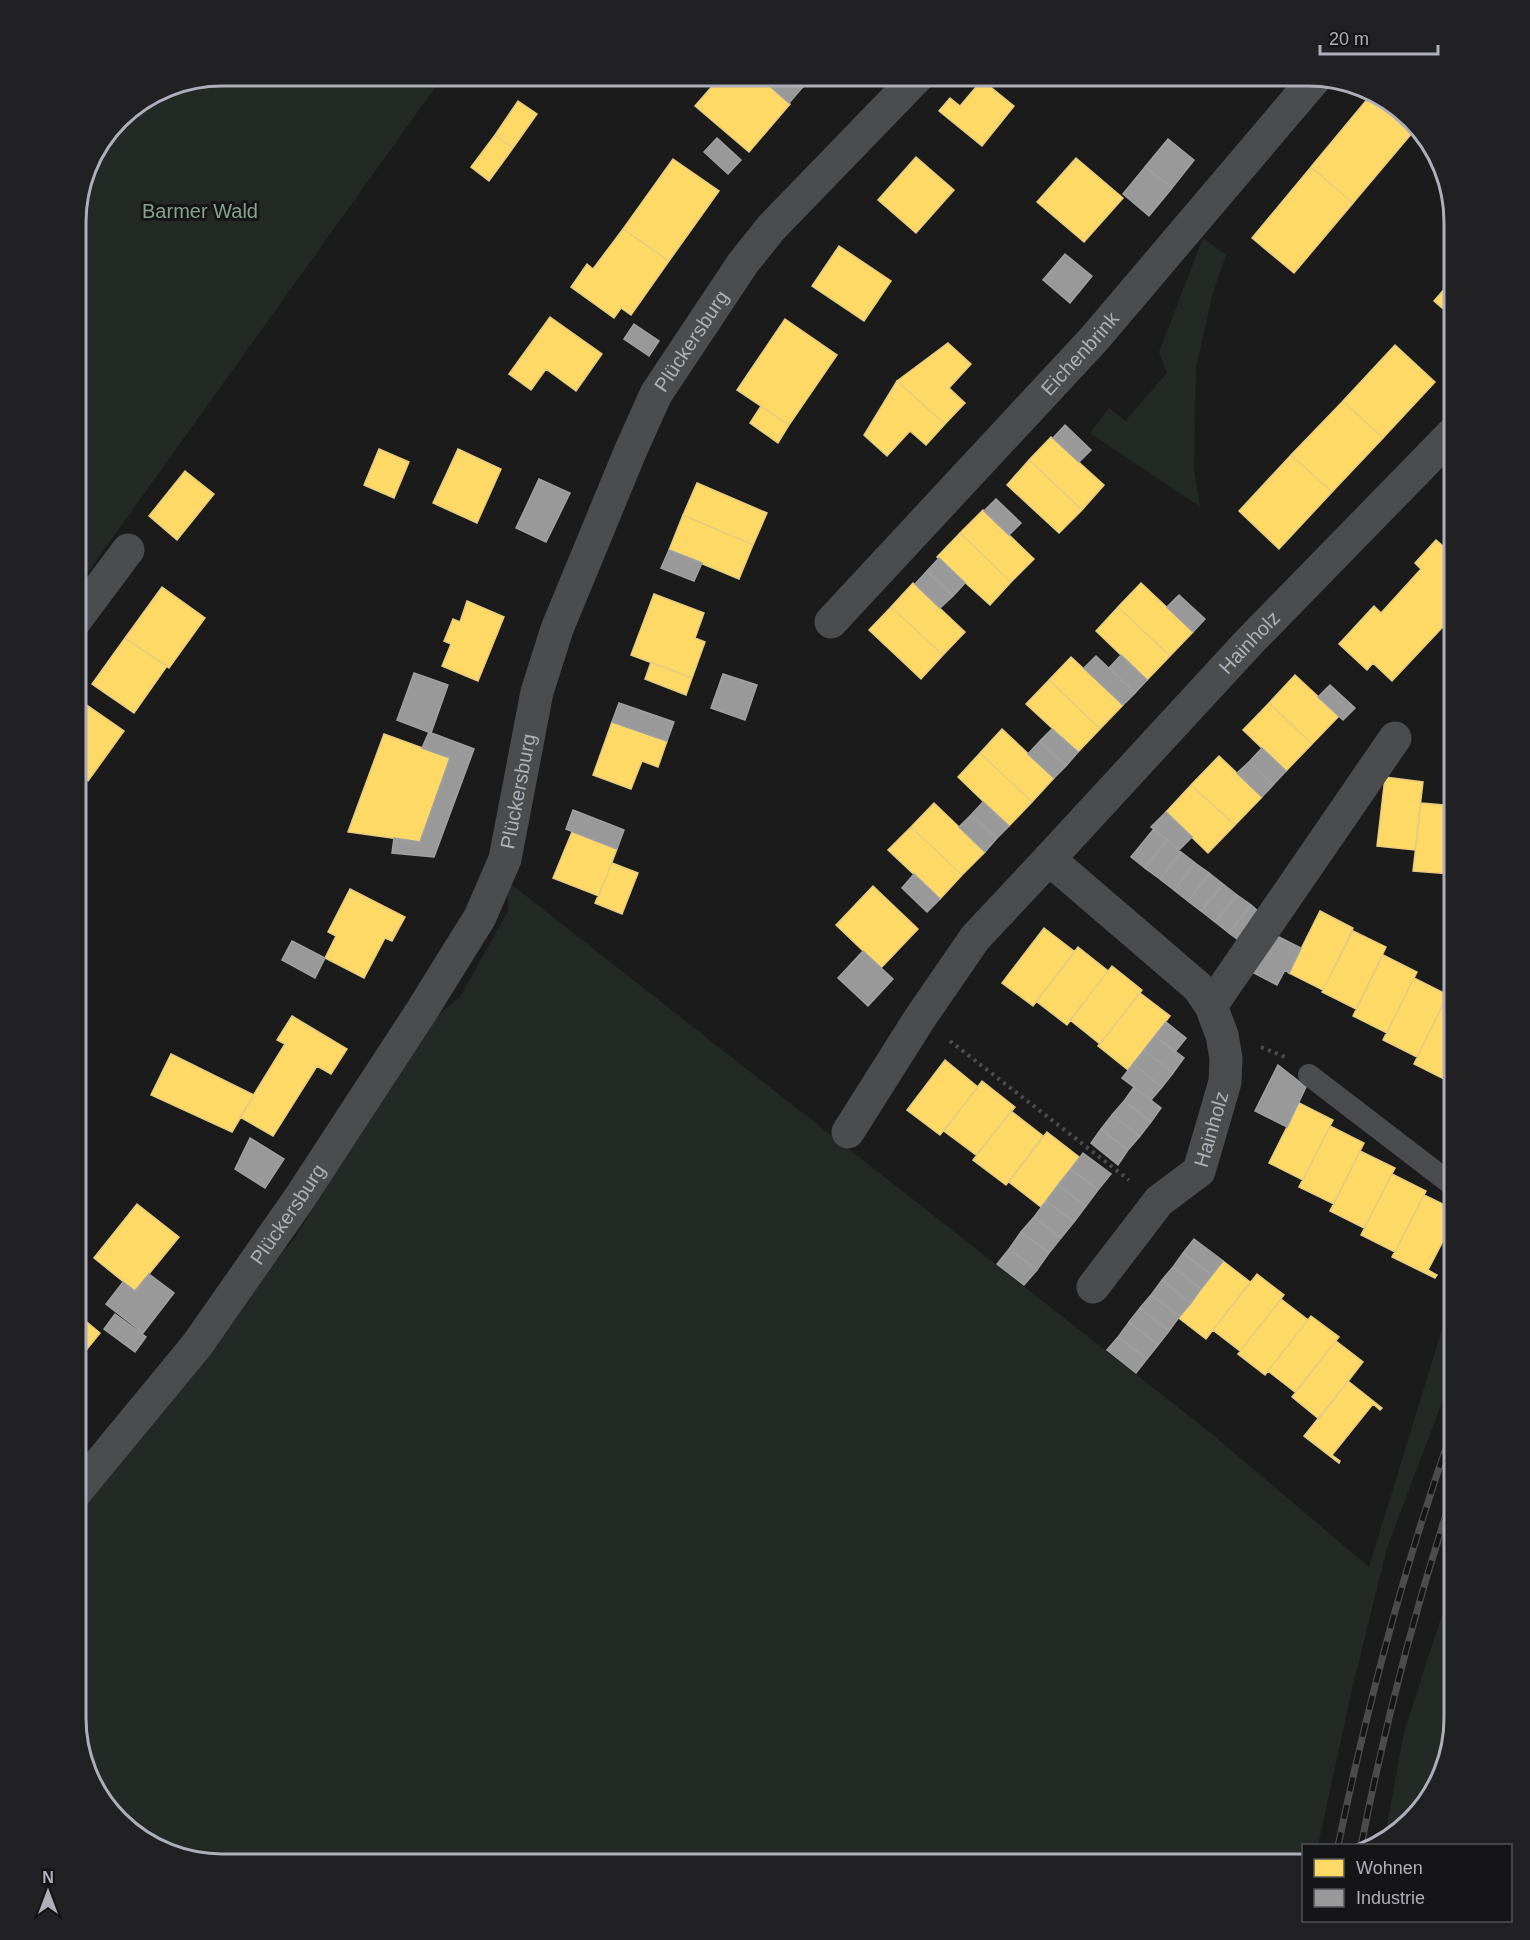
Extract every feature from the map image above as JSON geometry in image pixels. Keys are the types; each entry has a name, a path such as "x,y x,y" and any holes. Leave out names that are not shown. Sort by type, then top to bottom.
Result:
{"street":[{"name":"Plückersburg","path":"86,1480 197,1345 305,1190 421,1012 480,916 505,859 537,692 557,629 656,394 742,263 771,228 908,86"},
{"name":"Eichenbrink","path":"831,622 1094,339 1309,86"},
{"name":"Hainholz","path":"848,1132 920,1018 975,938 1250,641 1444,442"},
{"path":"86,606 128,550"},
{"path":"1211,1006 1395,738"},
{"name":"Hainholz","path":"1049,859 1198,987 1211,1006 1224,1040 1226,1058 1225,1082 1199,1171 1159,1201 1093,1287"}],"lane":[{"path":"1309,1075 1444,1179"}],"path":[{"path":"920,1018 1114,1169"}],"green space":[{"name":"Barmer Wald","path":"213,86 436,86 86,575 86,213 90,186 108,146 125,125 146,108 169,96 195,88"},
{"path":"1203,238 1226,255 1213,293 1196,367 1194,469 1200,507 1090,433 1109,408 1125,421 1167,373 1159,352"},
{"path":"507,881 1207,1430 1369,1567 1444,1323 1444,1397 1387,1548 1353,1685 1318,1844 1302,1844 1302,1854 213,1854 195,1852 161,1840 146,1832 119,1808 100,1779 87,1736 86,1493 294,1239 427,1024 460,997 508,911"},
{"path":"1444,1609 1444,1719 1440,1754 1426,1787 1405,1815 1386,1830 1404,1732"}],"building: Wohnen":[{"path":"712,86 770,86 790,104 749,152 695,106"},
{"path":"977,86 989,86 1014,106 982,146 939,111 950,98 960,106"},
{"path":"1367,99 1379,106 1412,133 1353,203 1311,167"},
{"path":"518,101 537,114 513,148 495,135"},
{"path":"495,135 513,148 489,181 471,167"},
{"path":"916,157 954,190 916,233 878,200"},
{"path":"1076,158 1123,198 1084,242 1037,202"},
{"path":"673,159 719,191 669,261 623,229"},
{"path":"1311,167 1353,203 1294,273 1252,238"},
{"path":"623,229 669,261 631,315 621,308 614,318 571,287 587,264 593,269"},
{"path":"839,246 891,281 864,321 812,286"},
{"path":"1444,290 1444,310 1434,301"},
{"path":"550,317 602,354 576,391 546,369 531,390 509,374"},
{"path":"785,319 837,355 789,425 737,390"},
{"path":"948,343 971,364 949,388 965,403 945,424 897,381"},
{"path":"1395,345 1435,382 1383,438 1343,401"},
{"path":"897,381 945,424 926,445 910,431 887,456 864,435"},
{"path":"1343,401 1383,438 1332,492 1291,455"},
{"path":"761,406 789,425 778,443 750,423"},
{"path":"1051,437 1104,485 1082,510 1029,460"},
{"path":"379,449 409,462 394,498 364,485"},
{"path":"458,449 501,469 477,523 433,503"},
{"path":"1291,455 1332,492 1279,549 1239,511"},
{"path":"1029,460 1082,510 1059,533 1007,485"},
{"path":"185,471 214,494 177,540 149,516"},
{"path":"697,483 767,513 753,545 683,515"},
{"path":"983,510 1034,559 1011,582 960,533"},
{"path":"683,515 753,545 739,579 669,550"},
{"path":"960,533 1011,582 990,605 937,557"},
{"path":"1436,540 1443,546 1444,626 1392,681 1373,663 1367,670 1339,644 1374,606 1381,613 1421,569 1415,563"},
{"path":"913,583 965,632 943,655 891,607"},
{"path":"1141,583 1193,632 1170,656 1118,607"},
{"path":"162,587 205,618 169,668 125,638"},
{"path":"654,594 704,613 695,638 705,642 692,678 631,655"},
{"path":"467,601 504,617 478,681 442,666 451,644 444,641 453,619 460,622"},
{"path":"891,607 943,655 921,679 869,630"},
{"path":"1118,607 1170,656 1147,680 1096,631"},
{"path":"125,638 167,666 134,713 92,684"},
{"path":"1071,657 1123,705 1100,729 1049,680"},
{"path":"651,662 692,678 686,695 645,679"},
{"path":"1295,675 1339,716 1312,744 1269,703"},
{"path":"1049,680 1100,729 1078,752 1026,704"},
{"path":"1269,703 1312,744 1286,771 1243,730"},
{"path":"86,704 124,731 88,781 86,779"},
{"path":"612,722 667,741 658,767 642,761 631,789 593,775"},
{"path":"1002,729 1054,778 1032,802 980,753"},
{"path":"384,734 450,758 420,842 348,832"},
{"path":"980,753 1032,802 1009,826 958,777"},
{"path":"1219,756 1262,797 1235,825 1191,785"},
{"path":"1385,777 1423,782 1415,850 1377,846"},
{"path":"1191,785 1235,825 1208,853 1166,812"},
{"path":"934,803 985,852 962,875 911,827"},
{"path":"1421,803 1444,805 1444,873 1413,871"},
{"path":"911,827 962,875 940,899 888,850"},
{"path":"572,832 617,849 599,896 553,878"},
{"path":"612,863 638,873 622,914 595,903"},
{"path":"873,886 918,929 881,968 836,925"},
{"path":"350,889 405,917 392,941 385,938 364,978 325,958 336,936 328,932"},
{"path":"1320,911 1353,928 1323,990 1289,973"},
{"path":"1044,928 1075,952 1033,1006 1002,983"},
{"path":"1353,931 1386,947 1356,1009 1322,992"},
{"path":"1078,947 1108,971 1067,1025 1036,1001"},
{"path":"1383,955 1417,972 1387,1033 1353,1016"},
{"path":"1112,966 1142,990 1100,1044 1070,1020"},
{"path":"1414,978 1444,993 1444,1003 1417,1057 1383,1040"},
{"path":"1140,993 1170,1016 1128,1070 1098,1046"},
{"path":"1444,1002 1444,1079 1414,1064"},
{"path":"292,1016 347,1049 331,1074 317,1066 273,1136 240,1117 285,1044 277,1040"},
{"path":"171,1054 254,1095 232,1132 151,1095"},
{"path":"945,1060 978,1087 940,1135 907,1110"},
{"path":"982,1081 1015,1107 976,1155 944,1131"},
{"path":"1299,1103 1333,1120 1303,1180 1269,1163"},
{"path":"1011,1111 1043,1136 1006,1185 973,1160"},
{"path":"1330,1126 1364,1143 1334,1204 1299,1187"},
{"path":"1047,1132 1079,1157 1041,1207 1009,1182"},
{"path":"1360,1151 1395,1168 1364,1228 1330,1211"},
{"path":"1392,1174 1426,1191 1395,1252 1361,1235"},
{"path":"1424,1195 1444,1205 1444,1239 1428,1270 1437,1275 1435,1278 1392,1257"},
{"path":"137,1204 179,1237 135,1291 94,1258"},
{"path":"1223,1261 1250,1282 1206,1339 1179,1318"},
{"path":"1257,1274 1284,1295 1240,1351 1213,1330"},
{"path":"1281,1299 1308,1320 1265,1375 1238,1354"},
{"path":"1311,1316 1339,1337 1295,1392 1268,1371"},
{"path":"86,1321 100,1333 86,1350"},
{"path":"1336,1341 1363,1362 1319,1419 1292,1397"},
{"path":"1348,1381 1382,1408 1380,1410 1373,1404 1332,1455 1340,1461 1339,1463 1304,1436"}],"building: Industrie":[{"path":"770,86 798,86 801,89 789,103"},
{"path":"717,138 741,160 728,174 704,152"},
{"path":"1168,139 1194,160 1172,188 1145,167"},
{"path":"1145,167 1172,188 1149,216 1123,194"},
{"path":"1065,254 1092,276 1070,303 1043,280"},
{"path":"634,324 659,341 649,356 624,339"},
{"path":"1065,425 1091,450 1079,462 1053,438"},
{"path":"539,479 570,493 546,542 516,528"},
{"path":"996,499 1021,523 1009,535 984,511"},
{"path":"669,550 702,563 694,581 661,568"},
{"path":"939,558 965,583 953,596 927,571"},
{"path":"927,571 953,596 940,608 915,584"},
{"path":"1179,595 1205,619 1193,632 1167,607"},
{"path":"1121,655 1147,680 1135,693 1109,668"},
{"path":"1096,656 1135,693 1123,705 1084,668"},
{"path":"414,673 448,685 431,733 397,720"},
{"path":"723,674 757,685 745,720 711,708"},
{"path":"1330,685 1355,708 1343,720 1318,697"},
{"path":"619,703 674,722 667,741 612,722"},
{"path":"1052,729 1078,752 1066,766 1040,741"},
{"path":"429,732 474,749 434,857 392,853 394,838 420,842 450,758 422,748"},
{"path":"1040,741 1066,766 1054,778 1028,754"},
{"path":"1262,748 1286,771 1273,785 1249,762"},
{"path":"1249,762 1273,785 1262,797 1237,773"},
{"path":"983,802 1009,826 997,838 971,815"},
{"path":"573,810 624,830 617,849 566,829"},
{"path":"1166,812 1192,837 1179,850 1151,827"},
{"path":"971,815 997,838 985,852 959,827"},
{"path":"1153,830 1167,840 1145,868 1131,857"},
{"path":"1167,840 1181,852 1160,879 1145,868"},
{"path":"1181,852 1195,863 1174,890 1160,879"},
{"path":"1195,863 1209,873 1188,901 1174,890"},
{"path":"1209,873 1223,884 1201,911 1188,901"},
{"path":"914,874 940,899 927,912 902,888"},
{"path":"1223,884 1237,895 1215,922 1201,911"},
{"path":"1237,895 1251,905 1229,933 1215,922"},
{"path":"1251,905 1265,917 1244,944 1229,933"},
{"path":"1277,936 1301,948 1289,973 1285,970 1277,985 1252,972"},
{"path":"292,941 325,958 315,978 282,960"},
{"path":"863,951 893,979 868,1006 838,978"},
{"path":"1166,1022 1186,1038 1175,1052 1155,1036"},
{"path":"1155,1036 1184,1058 1173,1073 1144,1050"},
{"path":"1144,1050 1173,1073 1162,1087 1133,1064"},
{"path":"1133,1064 1162,1087 1151,1100 1122,1078"},
{"path":"1278,1065 1306,1087 1287,1127 1255,1111"},
{"path":"1134,1087 1161,1108 1151,1122 1124,1101"},
{"path":"1124,1101 1151,1122 1140,1136 1112,1115"},
{"path":"1112,1115 1140,1136 1128,1150 1101,1129"},
{"path":"1101,1129 1128,1150 1118,1165 1091,1143"},
{"path":"250,1138 284,1159 265,1188 235,1169"},
{"path":"1083,1153 1111,1174 1098,1190 1071,1169"},
{"path":"1071,1169 1098,1190 1086,1206 1058,1185"},
{"path":"1058,1185 1086,1206 1074,1222 1046,1201"},
{"path":"1046,1201 1074,1222 1061,1238 1034,1217"},
{"path":"1034,1217 1061,1238 1049,1253 1021,1232"},
{"path":"1021,1232 1049,1253 1037,1270 1009,1249"},
{"path":"1194,1239 1223,1261 1212,1275 1183,1253"},
{"path":"1009,1249 1037,1270 1024,1285 997,1264"},
{"path":"1183,1253 1212,1275 1201,1289 1173,1267"},
{"path":"1173,1267 1201,1289 1191,1303 1162,1280"},
{"path":"149,1274 174,1293 143,1333 106,1304 123,1282 135,1291"},
{"path":"1162,1280 1191,1303 1180,1316 1151,1295"},
{"path":"1151,1295 1180,1316 1169,1331 1140,1308"},
{"path":"1140,1308 1169,1331 1158,1345 1129,1322"},
{"path":"115,1314 146,1337 135,1352 104,1329"},
{"path":"1129,1322 1158,1345 1147,1359 1118,1337"},
{"path":"1118,1337 1147,1359 1136,1373 1107,1350"}],"railway":[{"path":"1338,1844 1389,1632 1444,1454"},
{"path":"1362,1843 1402,1665 1444,1522"}]}
